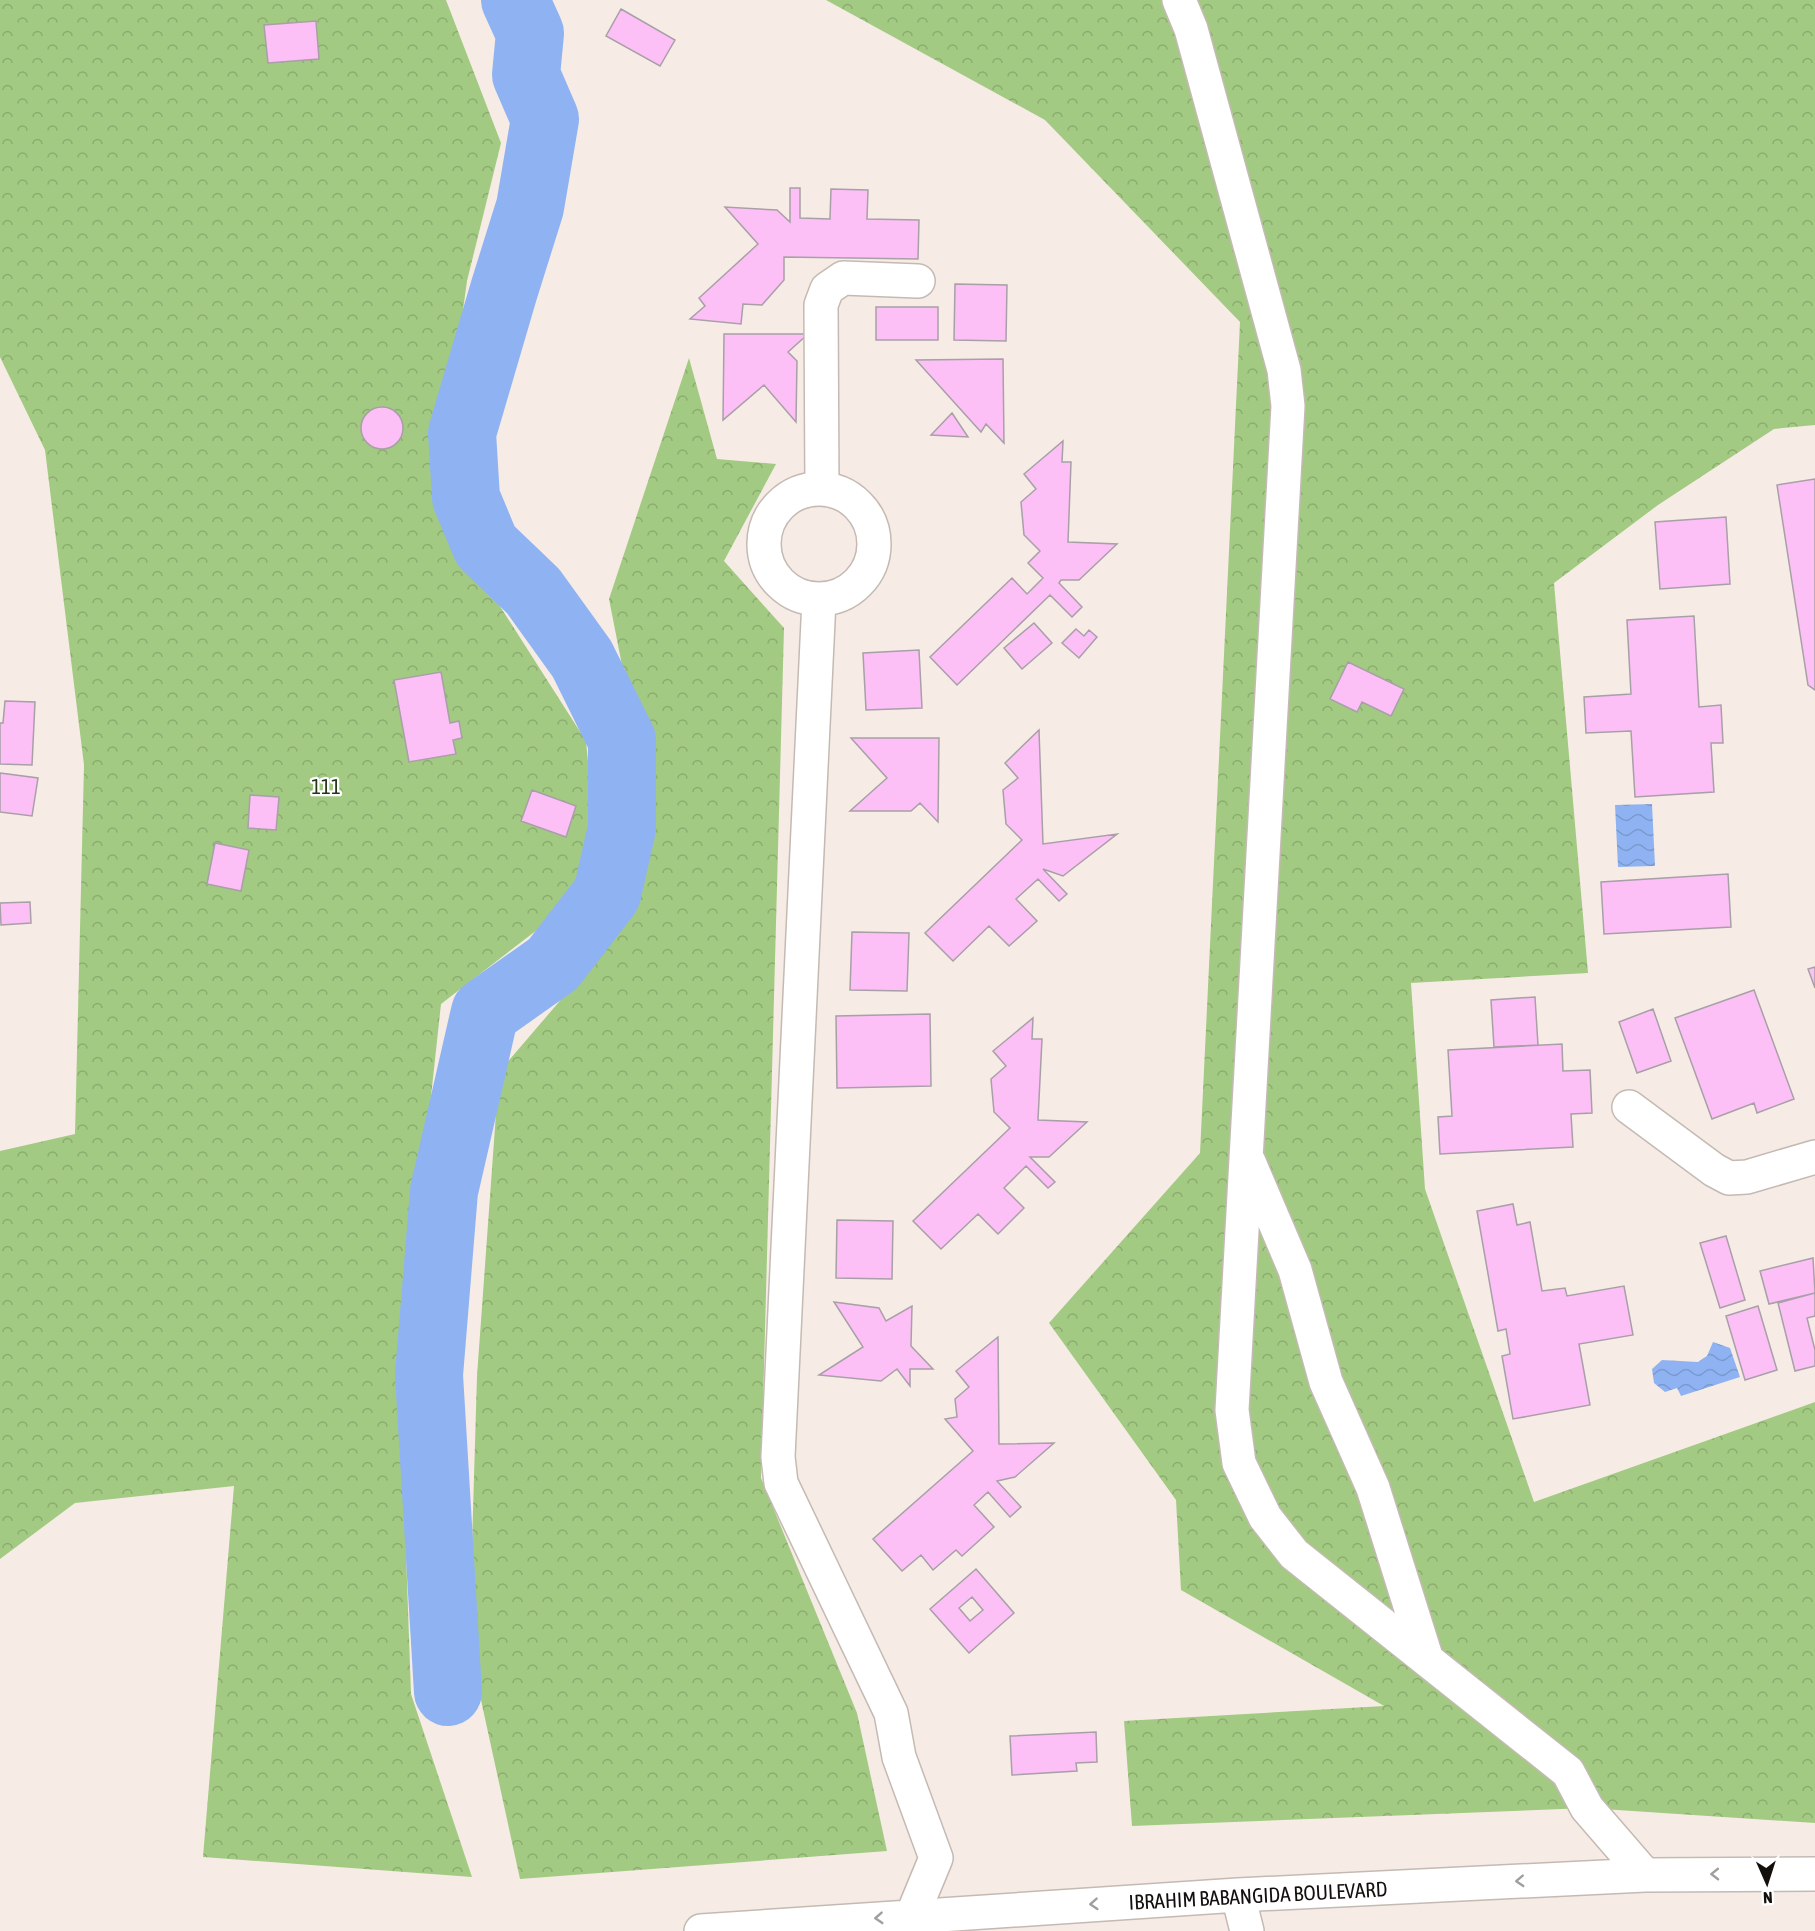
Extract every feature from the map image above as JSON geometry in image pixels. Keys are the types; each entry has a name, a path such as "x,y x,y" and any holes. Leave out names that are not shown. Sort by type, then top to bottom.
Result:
{"street":[{"path":"1179,0 1191,28 1284,370 1288,406 1232,1410 1239,1463 1265,1517 1294,1554 1568,1772 1587,1808 1645,1875"},
{"path":"822,489 821,305 827,289 843,278 918,281"},
{"path":"822,489 841,493 857,503 868,518 874,536 874,555 867,573 855,587 838,596 819,600 802,597 786,589 774,576 766,560 763,543 766,525 775,510 788,498 804,491 822,489"},
{"path":"819,600 778,1456 782,1483 891,1713 898,1757 936,1858 912,1916"},
{"path":"1629,1107 1714,1170 1730,1178 1747,1177 1815,1157"},
{"path":"1246,1155 1295,1270 1326,1382 1373,1488 1427,1660"},
{"name":"IBRAHIM BABANGIDA BOULEVARD","path":"701,1931 1238,1895 1645,1875 1815,1874"},
{"path":"1238,1895 1247,1931"}],"green space":[{"name":"111","path":"0,0 446,0 501,143 467,281 437,499 496,600 586,741 596,842 559,913 441,1004 400,1383 411,1694 472,1877 203,1857 234,1486 75,1503 0,1559 0,1151 75,1134 84,765 45,450 0,357"},
{"path":"826,0 1815,0 1815,425 1774,429 1658,505 1554,583 1588,973 1411,983 1425,1189 1534,1502 1815,1402 1815,1823 1587,1808 1132,1826 1124,1721 1384,1706 1181,1590 1176,1500 1049,1323 1200,1153 1240,322 1045,120"},
{"path":"689,358 717,459 776,464 724,561 784,628 761,1478 857,1713 887,1851 520,1879 469,1645 477,1376 499,1072 576,982 655,834 609,599"}],"water":[{"path":"1652,804 1655,866 1618,867 1615,805"},
{"path":"1713,1342 1730,1348 1740,1377 1681,1396 1677,1388 1665,1392 1654,1383 1652,1369 1662,1360 1698,1362 1707,1356"}],"building":[{"path":"621,9 675,40 660,66 606,36"},
{"path":"316,21 319,59 268,63 264,25"},
{"path":"790,188 800,188 800,218 830,219 831,189 868,190 867,219 919,220 918,259 784,257 784,280 762,305 743,304 741,324 690,319 705,306 699,298 758,244 725,207 777,210 790,222"},
{"path":"955,284 1007,285 1006,341 954,340"},
{"path":"876,307 938,307 938,340 876,340"},
{"path":"724,334 808,334 788,352 797,361 796,422 764,385 723,420"},
{"path":"1003,359 1004,443 986,424 981,432 916,360"},
{"path":"382,407 397,413 403,428 397,443 382,449 367,443 361,428 367,413"},
{"path":"952,413 968,437 931,435"},
{"path":"1063,441 1062,462 1071,462 1068,542 1117,544 1079,580 1061,580 1059,583 1082,607 1072,617 1050,595 957,685 930,657 1012,578 1027,594 1043,578 1028,563 1040,551 1024,535 1021,502 1036,489 1024,474"},
{"path":"1815,479 1815,690 1808,685 1777,485"},
{"path":"1726,517 1730,584 1660,589 1655,522"},
{"path":"1694,616 1699,707 1721,705 1723,743 1711,743 1714,792 1635,797 1631,731 1586,733 1584,697 1631,694 1627,620"},
{"path":"1034,623 1052,643 1022,669 1004,648"},
{"path":"1076,629 1084,636 1089,630 1097,637 1079,658 1062,643"},
{"path":"919,650 922,708 866,710 863,653"},
{"path":"1348,662 1404,689 1391,716 1362,702 1357,712 1330,699"},
{"path":"441,672 450,723 459,721 462,738 453,740 456,754 409,762 394,680"},
{"path":"5,701 35,702 32,765 0,764 0,723 3,723"},
{"path":"1039,730 1043,844 1117,834 1063,876 1043,869 1067,894 1059,901 1038,879 1016,899 1037,921 1009,946 989,926 953,961 925,933 1022,840 1006,824 1003,790 1018,778 1005,763"},
{"path":"851,738 939,738 938,822 920,803 911,811 850,811 887,778"},
{"path":"0,773 38,778 32,816 0,812"},
{"path":"532,790 576,806 566,837 521,821"},
{"path":"250,795 279,797 276,830 248,828"},
{"path":"215,843 249,850 241,891 207,884"},
{"path":"1728,874 1731,927 1604,934 1601,882"},
{"path":"30,902 31,923 1,925 0,903"},
{"path":"852,932 909,933 907,991 850,990"},
{"path":"1815,967 1815,988 1808,969"},
{"path":"1754,990 1794,1099 1757,1113 1754,1103 1712,1119 1675,1018"},
{"path":"1535,997 1538,1045 1494,1047 1491,1000"},
{"path":"1653,1009 1671,1061 1637,1073 1619,1022"},
{"path":"930,1014 931,1086 837,1088 836,1016"},
{"path":"1033,1018 1032,1039 1042,1039 1038,1120 1087,1122 1049,1157 1030,1157 1055,1182 1048,1188 1026,1166 1004,1188 1024,1208 998,1234 978,1214 941,1249 913,1221 1010,1128 994,1112 991,1079 1006,1066 993,1051"},
{"path":"1562,1044 1563,1071 1590,1070 1592,1113 1571,1114 1573,1147 1440,1154 1438,1117 1452,1116 1448,1050"},
{"path":"1513,1204 1517,1225 1530,1222 1542,1291 1565,1288 1567,1296 1624,1286 1633,1335 1579,1344 1590,1405 1513,1419 1502,1356 1510,1354 1506,1329 1498,1331 1477,1211"},
{"path":"837,1220 893,1221 892,1279 836,1278"},
{"path":"1726,1236 1745,1300 1720,1308 1700,1243"},
{"path":"1813,1258 1815,1293 1769,1304 1760,1271"},
{"path":"1815,1293 1815,1316 1807,1318 1815,1350 1815,1366 1795,1371 1778,1303"},
{"path":"834,1302 879,1308 886,1321 912,1306 911,1346 933,1369 910,1369 910,1386 897,1369 881,1381 819,1375 863,1347"},
{"path":"1758,1306 1777,1370 1745,1380 1726,1316"},
{"path":"998,1337 999,1444 1054,1443 1015,1477 997,1481 1021,1507 1010,1517 988,1492 974,1505 994,1527 962,1556 956,1550 933,1570 921,1555 902,1571 873,1539 973,1451 945,1419 957,1417 955,1399 969,1387 956,1371"},
{"path":"976,1569 1014,1613 969,1653 930,1609","holes":["972,1597 983,1610 970,1621 959,1608"]},
{"path":"1096,1732 1097,1762 1076,1763 1077,1771 1012,1775 1010,1736"}],"waterway":[{"path":"448,1692 429,1375 444,1191 485,1012 553,964 607,894 622,828 622,740 582,659 533,591 486,546 466,498 462,433 530,207 545,119 526,75 530,33 515,0"}]}
